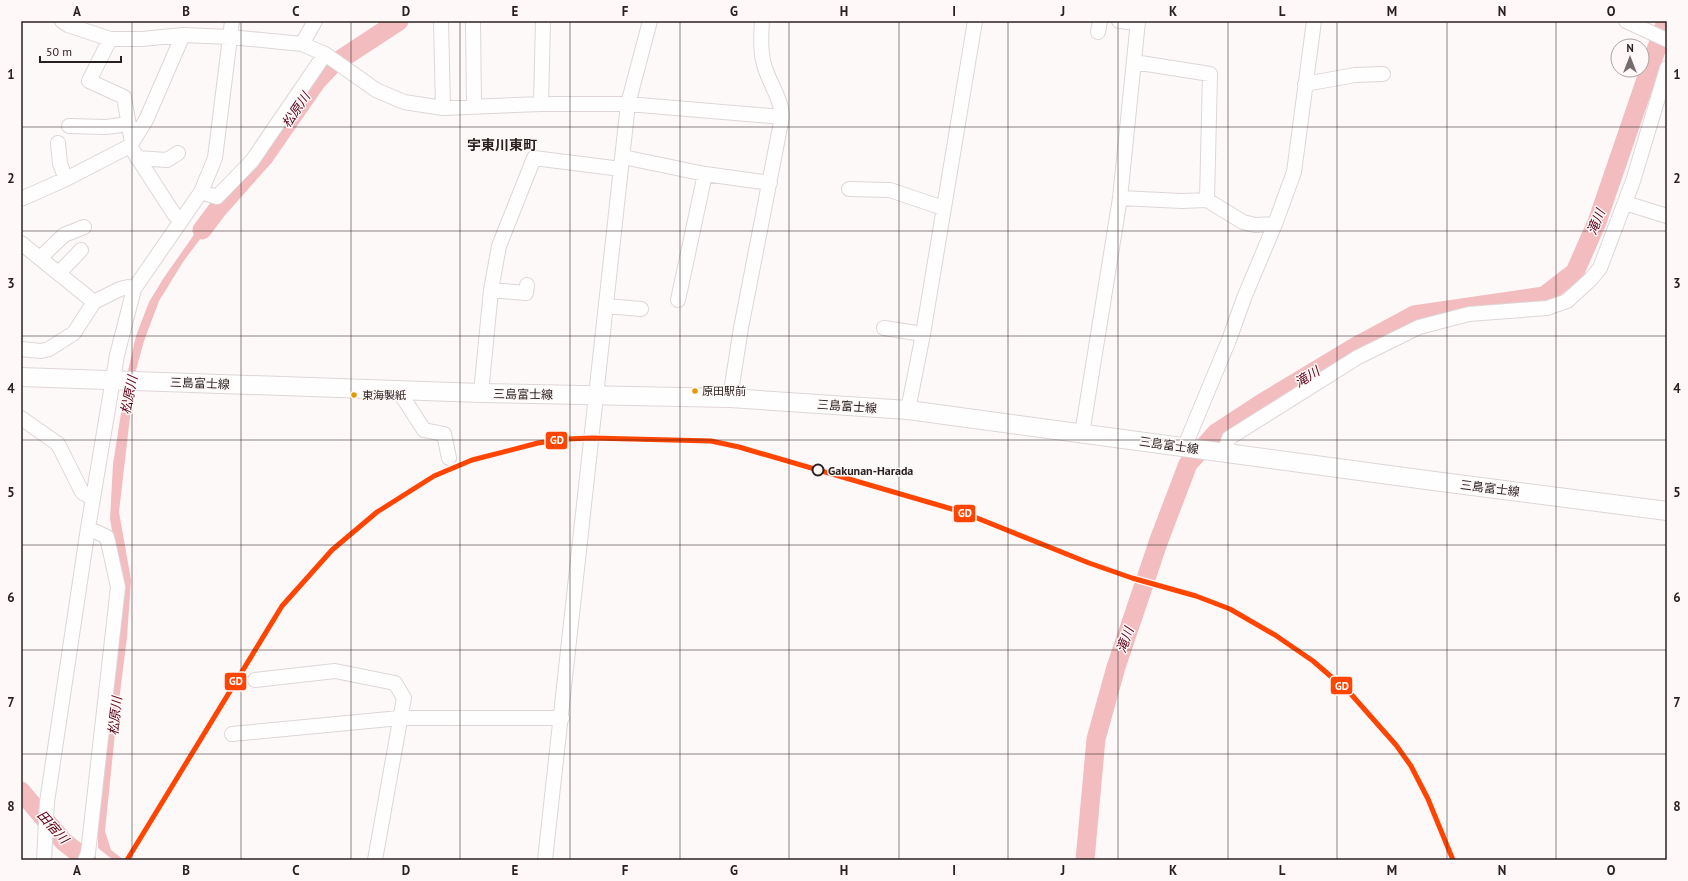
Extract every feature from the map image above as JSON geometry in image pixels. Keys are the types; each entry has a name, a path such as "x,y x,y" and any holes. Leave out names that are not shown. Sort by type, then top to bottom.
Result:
{"main road":[{"name":"三島富士線","path":"21,376 481,393 730,398 908,410 1667,511"}],"street":[{"path":"62,21 68,25 110,39 142,39 183,35 302,44 327,55 376,90 404,102 443,108 541,104 628,104 782,117"},
{"path":"44,860 44,834 47,808 88,528 93,499 124,381 124,324 134,289 201,192 215,158 232,21"},
{"path":"302,44 314,21"},
{"path":"442,21 443,108"},
{"path":"473,21 474,107"},
{"path":"541,104 543,21"},
{"path":"545,860 562,718 628,104 650,21"},
{"path":"730,398 741,328 782,117 782,109 764,66 761,41 762,21"},
{"path":"908,410 923,334 975,21"},
{"path":"1082,434 1120,198 1138,22 1119,21"},
{"path":"1186,448 1244,298 1276,224 1294,172 1314,21"},
{"path":"1626,21 1667,40"},
{"path":"21,200 133,149 183,35"},
{"path":"110,39 89,81 124,97 133,149 174,214 181,221"},
{"path":"201,192 217,197 252,161 327,55"},
{"path":"1134,62 1210,74 1207,200"},
{"path":"1217,452 1229,438 1358,357 1419,327 1469,314 1548,308 1566,301 1591,279 1600,268 1633,181 1667,68"},
{"path":"1305,84 1355,75 1384,74"},
{"path":"69,126 106,126 129,124"},
{"path":"58,143 60,164 66,179"},
{"path":"133,149 167,160 178,153"},
{"path":"481,393 492,290 500,246 534,158 622,163 770,183"},
{"path":"678,300 705,174"},
{"path":"849,189 890,190 943,208"},
{"path":"1120,198 1182,202 1207,200 1244,222 1255,225 1276,224"},
{"path":"1625,203 1667,216"},
{"path":"40,258 64,235 84,227"},
{"path":"21,243 94,302"},
{"path":"59,273 81,250"},
{"path":"492,290 526,292 527,285"},
{"path":"21,348 42,351 48,349 74,333 94,302 120,289 128,287 134,289"},
{"path":"606,306 641,309"},
{"path":"884,328 923,334"},
{"path":"398,390 424,430 444,434 449,458"},
{"path":"21,418 58,444 82,492 93,499"},
{"path":"87,856 118,588 107,537 88,528"},
{"path":"255,680 335,671 395,683 404,698 375,860"},
{"path":"232,734 400,718 562,718"}],"water":[{"path":"214,206 221,211 183,262 159,301 144,341 135,374 119,512 131,580 127,637 105,831 111,850 124,860 113,860 98,848 98,818 122,588 110,519 113,464 127,375 136,336 149,302 163,279"}],"waterway":[{"name":"松原川","path":"202,230 217,210 264,157 316,82 332,65 399,21"},
{"name":"滝川","path":"1085,860 1096,739 1116,667 1159,540 1188,464 1216,433 1262,403 1360,344 1414,315 1544,296 1575,272 1597,222 1666,21"},
{"name":"田宿川","path":"21,791 63,841 87,860"}],"transit line":[{"name":"GD","path":"127,860 282,606 332,550 377,512 434,476 472,460 538,443 567,439 592,438 711,441 739,447 962,512 1089,563 1132,578 1196,596 1230,609 1275,635 1313,661 1350,693 1396,745 1411,766 1428,799 1453,860"}],"place":[{"name":"原田駅前","path":"695,391"},
{"name":"東海製紙","path":"354,395"},
{"name":"Gakunan-Harada","path":"818,470"}],"district":[{"name":"宇東川東町","path":"502,145"}]}
